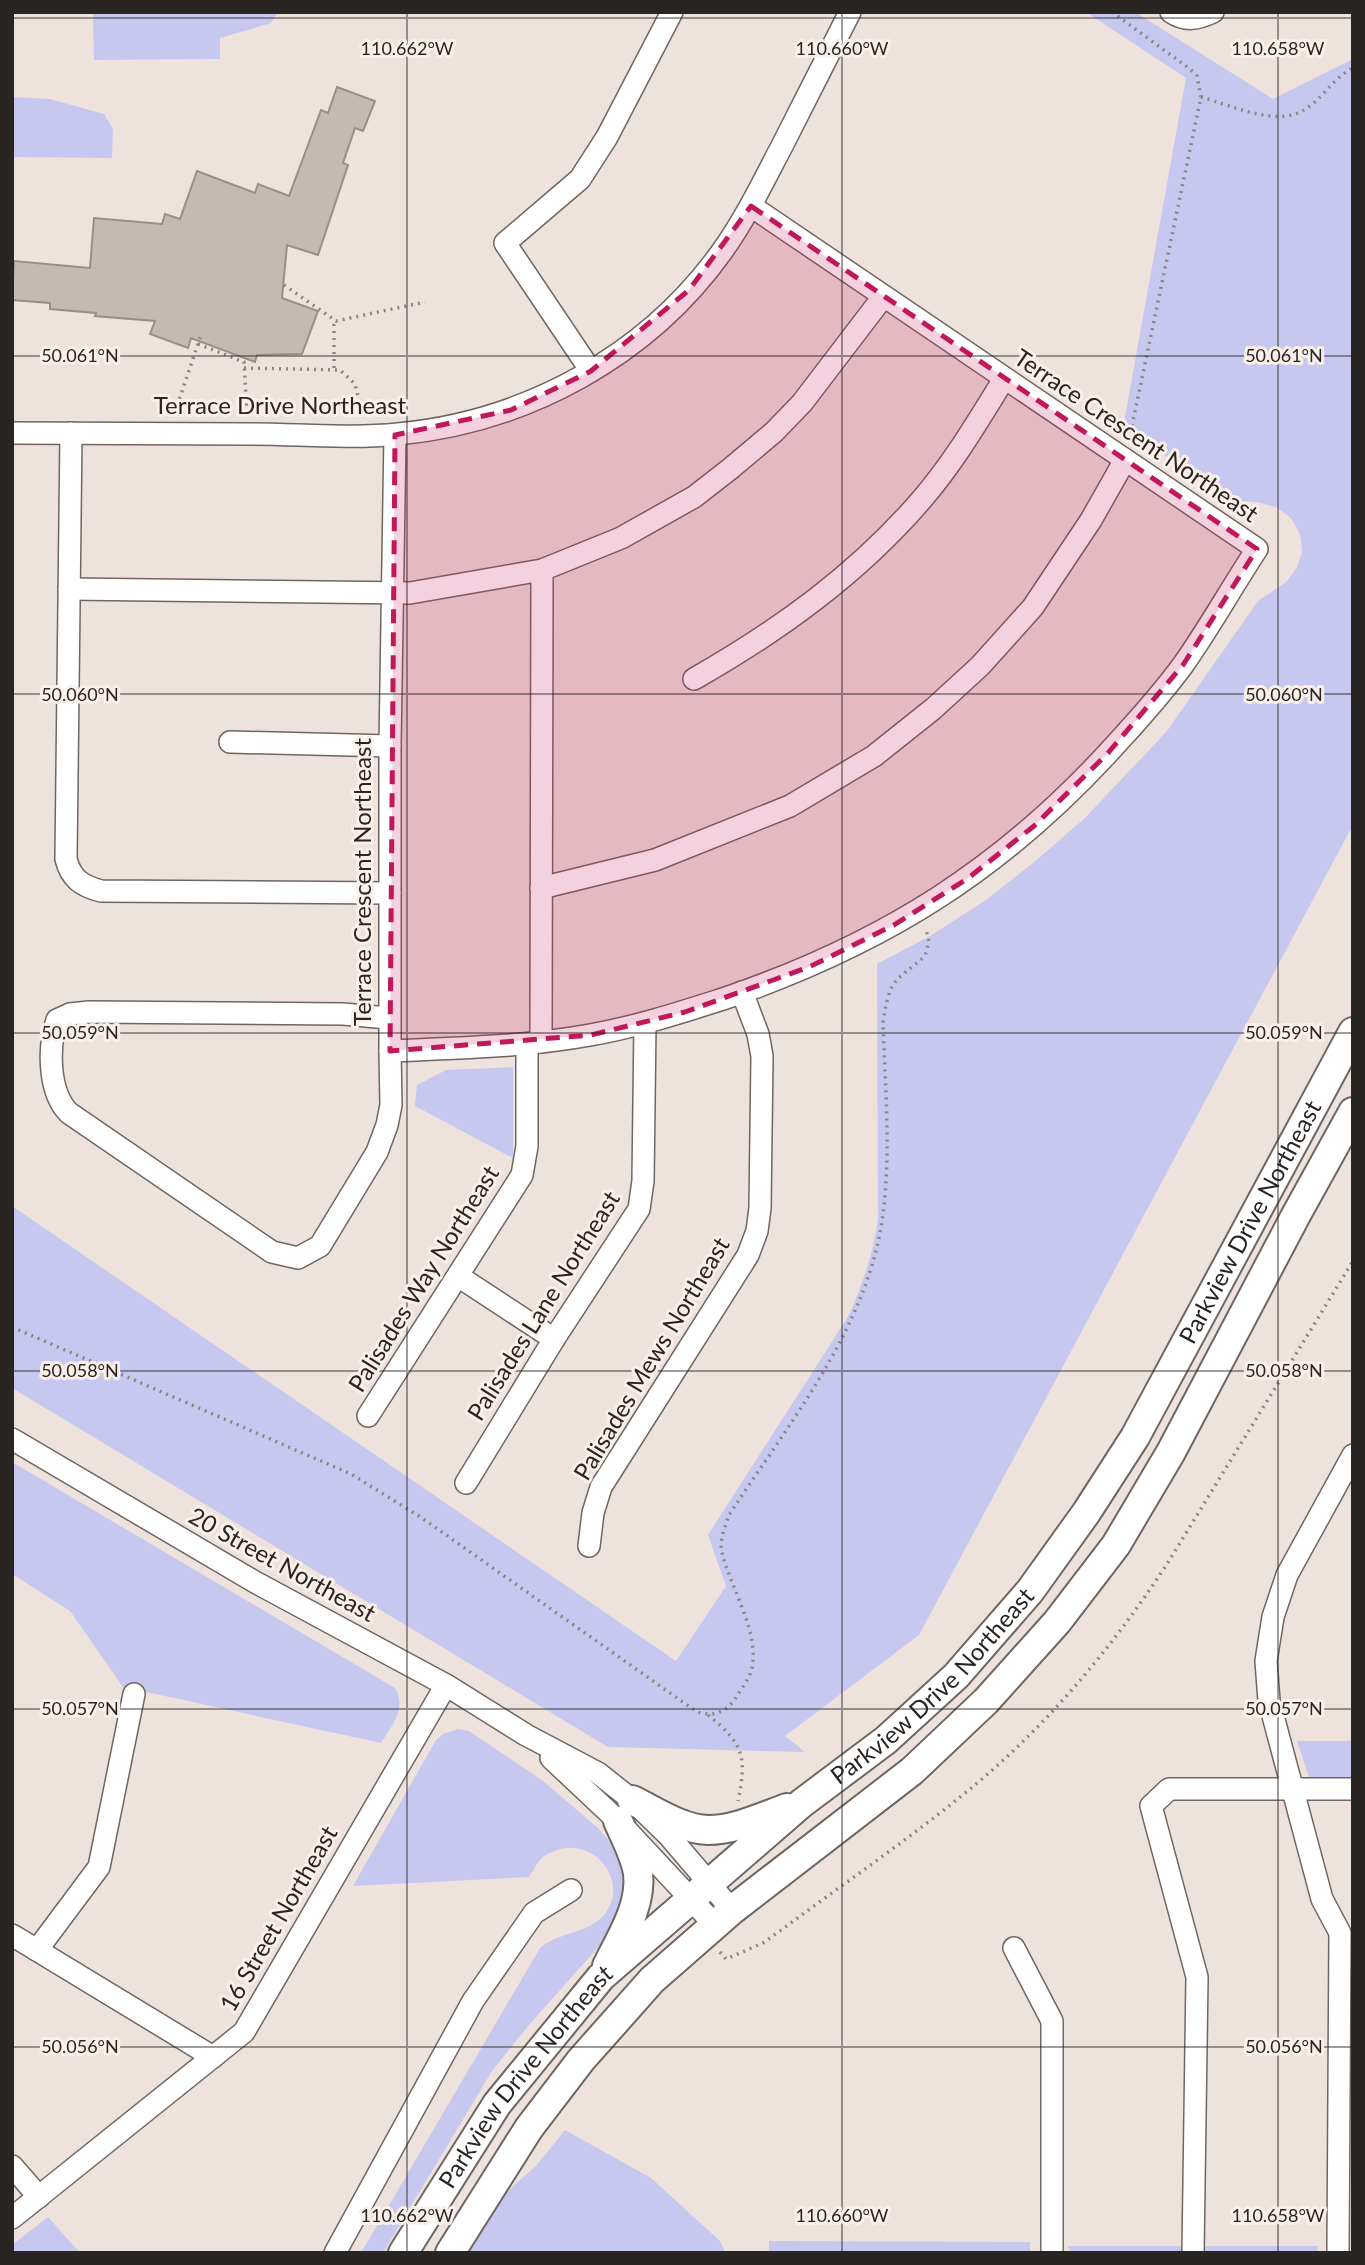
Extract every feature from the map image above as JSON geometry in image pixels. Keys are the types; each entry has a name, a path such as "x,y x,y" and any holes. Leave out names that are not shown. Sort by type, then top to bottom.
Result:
{"main road":[{"name":"Parkview Drive Northeast","path":"403,2253 497,2104 601,1978 802,1803 886,1740 956,1676 1030,1591 1086,1513 1135,1437 1350,1045"},
{"name":"Parkview Drive Northeast","path":"450,2253 528,2128 581,2060 652,1980 724,1917 912,1771 986,1701 1057,1622 1116,1545 1171,1452 1353,1112"},
{"path":"1329,1158 1353,1140"},
{"path":"601,1978 634,1910 638,1889 638,1872 625,1810 708,1830 728,1828 802,1803"}],"street":[{"path":"591,372 505,243 580,179 607,137 672,12"},
{"name":"Terrace Drive Northeast","path":"12,433 395,435 470,422 554,393 591,372 649,328 689,290 723,250 751,206 850,12"},
{"path":"1171,12 1176,16 1196,20 1213,12"},
{"name":"Terrace Crescent Northeast","path":"395,435 390,746 390,1051 534,1043 591,1035 645,1023 809,967 919,911 967,879 1072,792 1149,709 1183,665 1257,549 751,206"},
{"path":"69,589 428,591 542,570 621,538 694,497 730,469 774,432 802,403 883,297"},
{"path":"694,679 791,619 854,569 923,498 955,455 1004,379"},
{"path":"71,433 66,859 69,870 85,887 101,891 390,893"},
{"path":"541,887 655,860 790,806 874,756 980,666 1032,607 1091,520 1125,460"},
{"name":"Palisades Way Northeast","path":"368,1416 522,1175 527,1146 534,1043 541,887 542,570"},
{"path":"230,742 390,746"},
{"name":"Palisades Mews Northeast","path":"589,1546 593,1513 601,1487 748,1255 757,1231 760,1208 762,1066 758,1034 742,992"},
{"path":"388,1018 330,1014 71,1014 57,1020 52,1033 52,1084 61,1106 69,1113 272,1252 298,1258 320,1246 377,1152 391,1105 390,1051"},
{"name":"Palisades Lane Northeast","path":"466,1483 554,1339 639,1209 643,1188 645,1023"},
{"path":"458,1276 554,1339"},
{"name":"20 Street Northeast","path":"12,1439 255,1583 446,1685 526,1735 625,1810 669,1836 700,1890 724,1917"},
{"path":"1338,2253 1346,2115 1346,1933 1322,1899 1269,1701 1266,1661 1273,1617 1287,1575 1353,1455"},
{"name":"16 Street Northeast","path":"12,2218 244,2032 446,1685"},
{"path":"37,1950 99,1867 134,1694"},
{"path":"1194,2253 1197,1977 1151,1806 1169,1789 1353,1789"},
{"path":"335,2253 473,2001 534,1913 571,1890"},
{"path":"12,1935 213,2057"},
{"path":"1014,1948 1052,2021 1052,2253"},
{"path":"12,2166 39,2197"}],"path":[{"path":"1112,12 1190,69 1197,76 1201,96 1125,460"},
{"path":"1201,96 1270,117 1285,117 1308,108 1333,81 1353,68"},
{"path":"284,285 336,321 425,302"},
{"path":"334,368 336,321"},
{"path":"174,412 201,335"},
{"path":"198,344 244,362 247,413"},
{"path":"244,368 334,368 349,376 355,384 362,413"},
{"path":"12,1327 351,1474 422,1518 696,1712 708,1715 722,1713 734,1702 750,1675 753,1664 748,1626 721,1549 726,1524 840,1345 855,1315 876,1251 885,1194 883,1022 889,993 895,980 925,957 929,941 919,911"},
{"path":"708,1715 733,1739 742,1758 743,1773 736,1809"}],"highlighted area":[{"path":"751,206 1257,549 1183,665 1108,753 1034,826 967,879 894,925 809,967 685,1012 591,1035 390,1051 395,435 511,410 591,371 689,290"}],"shaded area":[{"path":"93,12 278,12 271,23 220,38 220,59 94,60"},
{"path":"1086,12 1135,12 1273,99 1353,59 1353,825 919,1635 785,1736 805,1752 608,1747 12,1388 12,1206 676,1661 726,1586 708,1535 849,1315 870,1256 878,1219 877,964 930,936 986,900 1085,818 1167,731 1258,601 1286,582 1297,568 1302,551 1300,534 1291,518 1276,507 1257,502 1233,501 1123,428 1186,78"},
{"path":"12,97 50,99 104,114 113,129 112,158 12,157"},
{"path":"513,1067 513,1158 415,1106 417,1085 446,1070"},
{"path":"12,1462 395,1688 399,1710 381,1743 123,1687 70,1611 12,1574"},
{"path":"458,1729 469,1731 543,1781 598,1828 619,1852 629,1894 609,1935 492,2071 383,2253 361,2253 540,1948 595,1923 610,1904 613,1891 611,1877 595,1856 583,1850 569,1848 544,1856 529,1877 353,1886 436,1740 443,1734"},
{"path":"1297,1741 1353,1741 1353,1777 1309,1777"},
{"path":"565,2130 651,2178 720,2241 726,2253 468,2253 504,2194 536,2166"},
{"path":"48,2217 80,2253 12,2253 12,2245"},
{"path":"769,2241 1030,2242 1030,2253 769,2253"},
{"path":"1068,2246 1318,2246 1317,2253 1070,2253"}],"building":[{"path":"337,87 375,101 363,131 355,128 343,163 348,165 318,255 287,245 282,298 318,311 302,354 257,355 255,362 191,338 188,348 150,334 155,321 95,316 96,313 50,309 50,303 12,300 14,261 90,268 94,218 162,224 165,214 180,219 197,171 255,193 258,184 289,196 321,110 328,113"}]}
